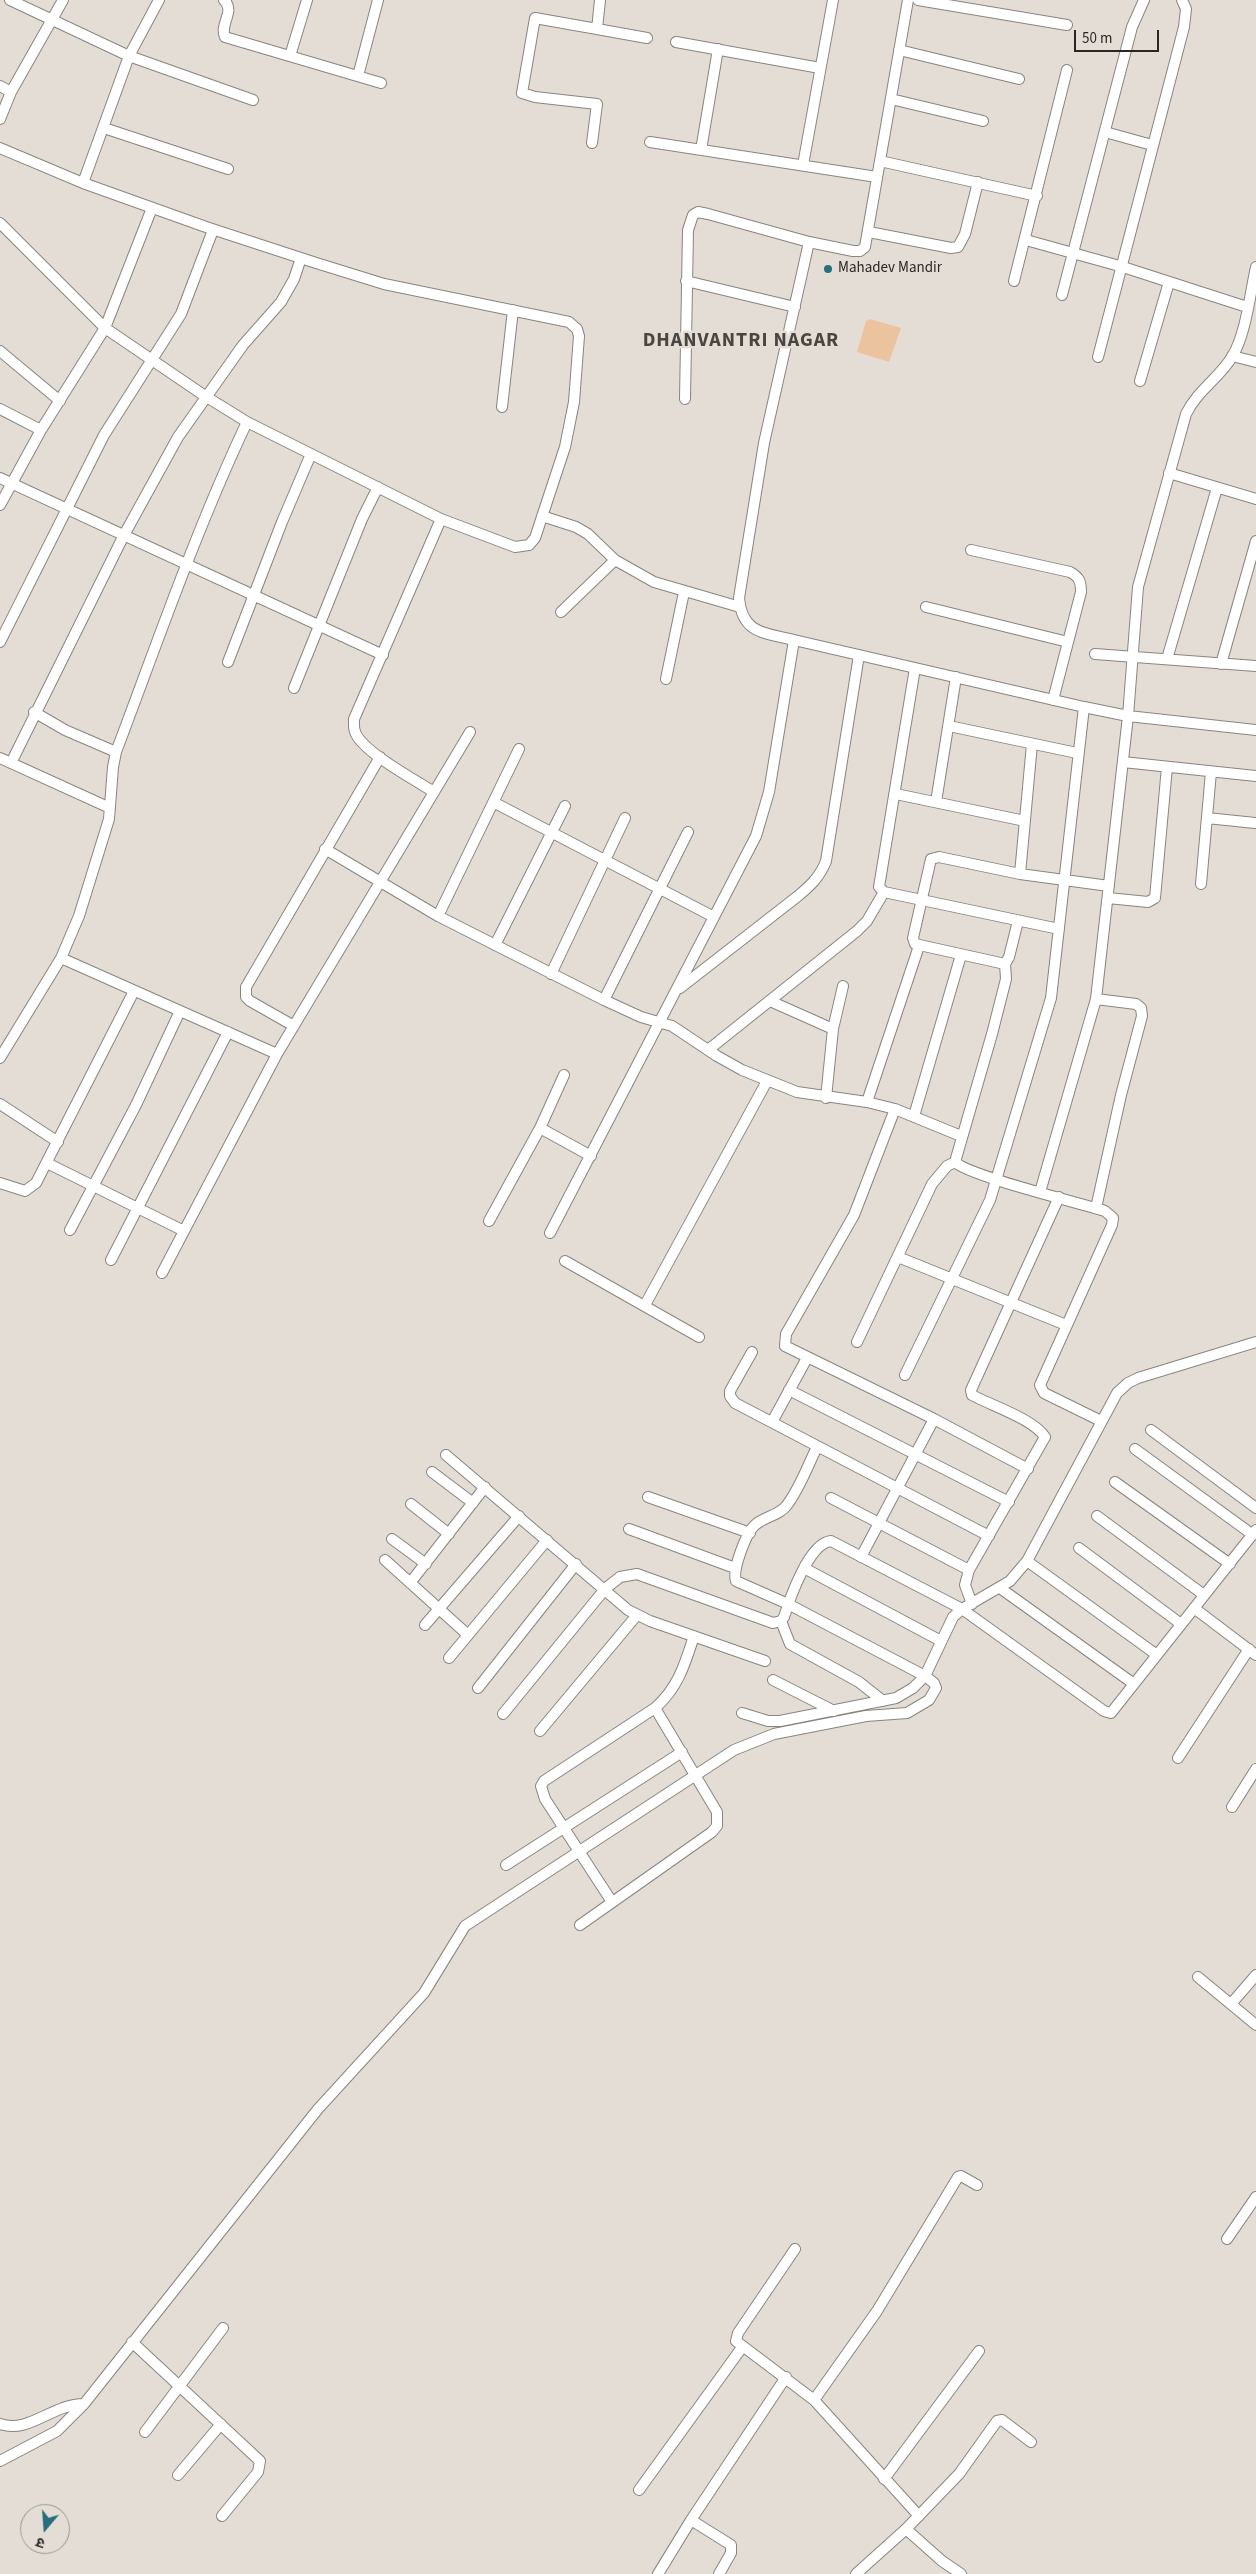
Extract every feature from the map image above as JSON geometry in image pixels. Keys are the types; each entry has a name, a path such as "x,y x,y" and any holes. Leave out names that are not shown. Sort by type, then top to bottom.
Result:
{"street":[{"path":"10,0 129,56 253,100"},
{"path":"0,119 11,92 62,0"},
{"path":"83,183 129,56 159,0"},
{"path":"224,0 228,4 229,10 223,29 225,37 381,83"},
{"path":"290,56 307,0"},
{"path":"358,76 378,0"},
{"path":"597,30 600,0"},
{"path":"803,165 832,0"},
{"path":"685,399 686,281 689,221 698,212 809,242 860,251 865,247 908,0"},
{"path":"918,0 1067,25"},
{"path":"1062,295 1132,27 1144,0"},
{"path":"1098,356 1184,27 1186,8 1182,0"},
{"path":"592,144 597,104 535,97 522,92 535,18 647,38"},
{"path":"676,42 820,68"},
{"path":"702,150 718,49"},
{"path":"899,50 1019,80"},
{"path":"1014,281 1026,240 1067,70"},
{"path":"0,86 11,92"},
{"path":"891,99 983,121"},
{"path":"104,128 228,169"},
{"path":"1105,132 1152,146"},
{"path":"650,142 878,177"},
{"path":"0,148 83,183 213,230 384,284 569,322 577,329 579,336 574,402 566,438 535,538 529,545 515,547 441,519 247,422 205,396 105,328 0,223"},
{"path":"880,161 1037,196"},
{"path":"869,232 951,248 958,247 965,234 978,182"},
{"path":"0,505 41,430 105,328 152,208"},
{"path":"0,642 104,435 181,314 213,230"},
{"path":"1026,240 1122,267 1247,307"},
{"path":"809,242 764,443 739,598 746,623 758,631 794,640 1084,707 1128,716 1256,730"},
{"path":"11,763 34,712 124,535 178,437 205,396 243,345 281,302 294,278 301,258"},
{"path":"1040,1192 1096,999 1128,716 1138,587 1169,473 1191,404 1232,356 1239,341 1256,268"},
{"path":"686,281 795,307"},
{"path":"1140,382 1169,282"},
{"path":"502,407 513,310"},
{"path":"0,350 60,401"},
{"path":"1232,356 1256,362"},
{"path":"0,409 41,430"},
{"path":"0,1058 61,958 79,916 103,843 110,808 116,752 186,562 220,480 247,422"},
{"path":"228,662 282,522 311,454"},
{"path":"1169,473 1256,499"},
{"path":"0,478 186,562 383,655"},
{"path":"294,688 362,519 378,487"},
{"path":"1167,659 1217,488"},
{"path":"542,516 576,527 588,534 616,560 654,582 740,607"},
{"path":"434,792 364,744 353,728 354,719 441,519"},
{"path":"1221,664 1256,542"},
{"path":"971,550 1070,572 1077,576 1081,582 1081,592 1053,700"},
{"path":"561,612 616,560"},
{"path":"666,679 684,592"},
{"path":"926,607 1068,642"},
{"path":"550,1234 661,1023 756,836 763,816 794,640"},
{"path":"1095,654 1256,666"},
{"path":"677,991 813,884 822,872 826,861 860,655"},
{"path":"915,668 896,794 879,887 884,892 1059,929"},
{"path":"936,802 956,677"},
{"path":"905,1375 990,1200 1036,1042 1051,998 1077,753 1084,707"},
{"path":"34,712 65,730 116,752"},
{"path":"949,726 1077,753"},
{"path":"162,1273 277,1054 470,732"},
{"path":"1020,874 1032,744"},
{"path":"438,916 495,803 519,750"},
{"path":"294,1026 250,1001 245,993 251,977 377,754"},
{"path":"0,758 110,808"},
{"path":"1123,762 1256,776"},
{"path":"1108,898 1148,902 1155,898 1167,767"},
{"path":"1201,884 1212,772"},
{"path":"896,794 1025,820"},
{"path":"495,803 714,917"},
{"path":"495,945 565,806"},
{"path":"552,974 625,818"},
{"path":"1207,818 1255,823"},
{"path":"604,1000 688,832"},
{"path":"325,849 438,916 604,1000 682,1032 708,1050 767,1081 797,1092 826,1098 867,1102 895,1109 962,1136"},
{"path":"1004,964 915,944 913,938 921,899 929,864 934,857 1020,874 1109,886"},
{"path":"708,1050 857,931 867,921 884,892"},
{"path":"857,1342 932,1184 947,1166 955,1162 992,1034 1006,979 1004,964 1009,957 1018,921"},
{"path":"867,1102 918,946"},
{"path":"914,1116 961,955"},
{"path":"61,958 277,1054"},
{"path":"826,1098 833,1030 843,986"},
{"path":"0,1183 17,1190 30,1189 47,1163 134,991"},
{"path":"1096,999 1136,1004 1141,1008 1142,1016 1121,1096 1096,1208"},
{"path":"770,1001 833,1030"},
{"path":"70,1230 136,1105 180,1011"},
{"path":"111,1260 228,1032"},
{"path":"489,1221 540,1128 564,1075"},
{"path":"645,1305 767,1081"},
{"path":"0,1104 58,1142"},
{"path":"895,1109 854,1215 786,1334 785,1346 934,1419 1028,1469"},
{"path":"540,1128 591,1156"},
{"path":"955,1162 962,1167 997,1179 1096,1208 1110,1214 1113,1218 1112,1225 1041,1379 1040,1390 1101,1421"},
{"path":"47,1163 184,1231"},
{"path":"967,1607 965,1585 969,1570 1043,1443 1045,1436 1041,1431 972,1395 974,1383 1059,1197"},
{"path":"898,1257 1066,1325"},
{"path":"565,1261 699,1337"},
{"path":"742,1713 768,1721 780,1721 896,1698 913,1688 924,1676 954,1618 967,1607 1000,1588 1018,1573 1027,1561 1118,1392 1128,1383 1256,1342"},
{"path":"752,1352 730,1391 730,1396 736,1403 989,1536"},
{"path":"772,1422 807,1358"},
{"path":"789,1390 1009,1502"},
{"path":"861,1557 934,1419"},
{"path":"1151,1430 1256,1508"},
{"path":"0,2460 57,2431 84,2404 318,2109 424,1993 465,1926 734,1750 774,1734 866,1716 907,1713 929,1700 934,1692 934,1683 924,1676 788,1604 740,1584 735,1578 735,1568 754,1526 783,1510 817,1447"},
{"path":"883,1701 859,1682 790,1644 781,1622 804,1568 824,1542 831,1541 967,1607 1108,1713 1114,1710 1254,1533 1135,1449"},
{"path":"446,1455 638,1615 765,1661"},
{"path":"432,1472 473,1503"},
{"path":"1115,1482 1230,1564"},
{"path":"410,1583 485,1488"},
{"path":"648,1497 750,1533"},
{"path":"831,1498 969,1570"},
{"path":"411,1504 449,1534"},
{"path":"425,1625 519,1516"},
{"path":"1097,1516 1204,1595"},
{"path":"629,1529 735,1568"},
{"path":"392,1539 426,1564"},
{"path":"449,1658 547,1540"},
{"path":"1079,1548 1181,1624"},
{"path":"385,1560 438,1610 468,1635"},
{"path":"1027,1561 1157,1655"},
{"path":"478,1688 576,1564"},
{"path":"804,1568 941,1641"},
{"path":"503,1714 605,1589 620,1577 636,1574 766,1621 773,1623 781,1622"},
{"path":"1000,1588 1134,1684"},
{"path":"1178,1758 1252,1652 1194,1608"},
{"path":"540,1731 638,1615"},
{"path":"612,1902 542,1792 541,1786 544,1780 655,1708 674,1688 694,1636"},
{"path":"772,1680 834,1711"},
{"path":"580,1925 712,1832 717,1826 717,1812 655,1708"},
{"path":"506,1865 682,1752"},
{"path":"1232,1807 1256,1769"},
{"path":"1230,2004 1256,1975"},
{"path":"1198,1977 1256,2025"},
{"path":"814,2400 877,2310 954,2182 962,2176 977,2185"},
{"path":"1227,2239 1256,2197"},
{"path":"795,2249 738,2333 736,2341 814,2400 919,2516"},
{"path":"145,2432 224,2328"},
{"path":"132,2342 255,2455 261,2466 222,2516"},
{"path":"639,2490 743,2346"},
{"path":"884,2479 979,2350"},
{"path":"658,2574 691,2520 786,2377"},
{"path":"0,2424 19,2426 59,2408 84,2404"},
{"path":"856,2574 906,2529 958,2474 997,2422 1002,2420 1007,2422 1031,2442"},
{"path":"178,2475 221,2424"},
{"path":"691,2520 731,2545 731,2553 719,2574"},
{"path":"906,2529 942,2561 961,2574"}],"shaded area":[{"path":"870,319 901,328 889,362 857,352 866,321"}],"place":[{"name":"Mahadev Mandir","path":"828,269"}],"district":[{"name":"DHANVANTRI NAGAR","path":"741,342"}]}
